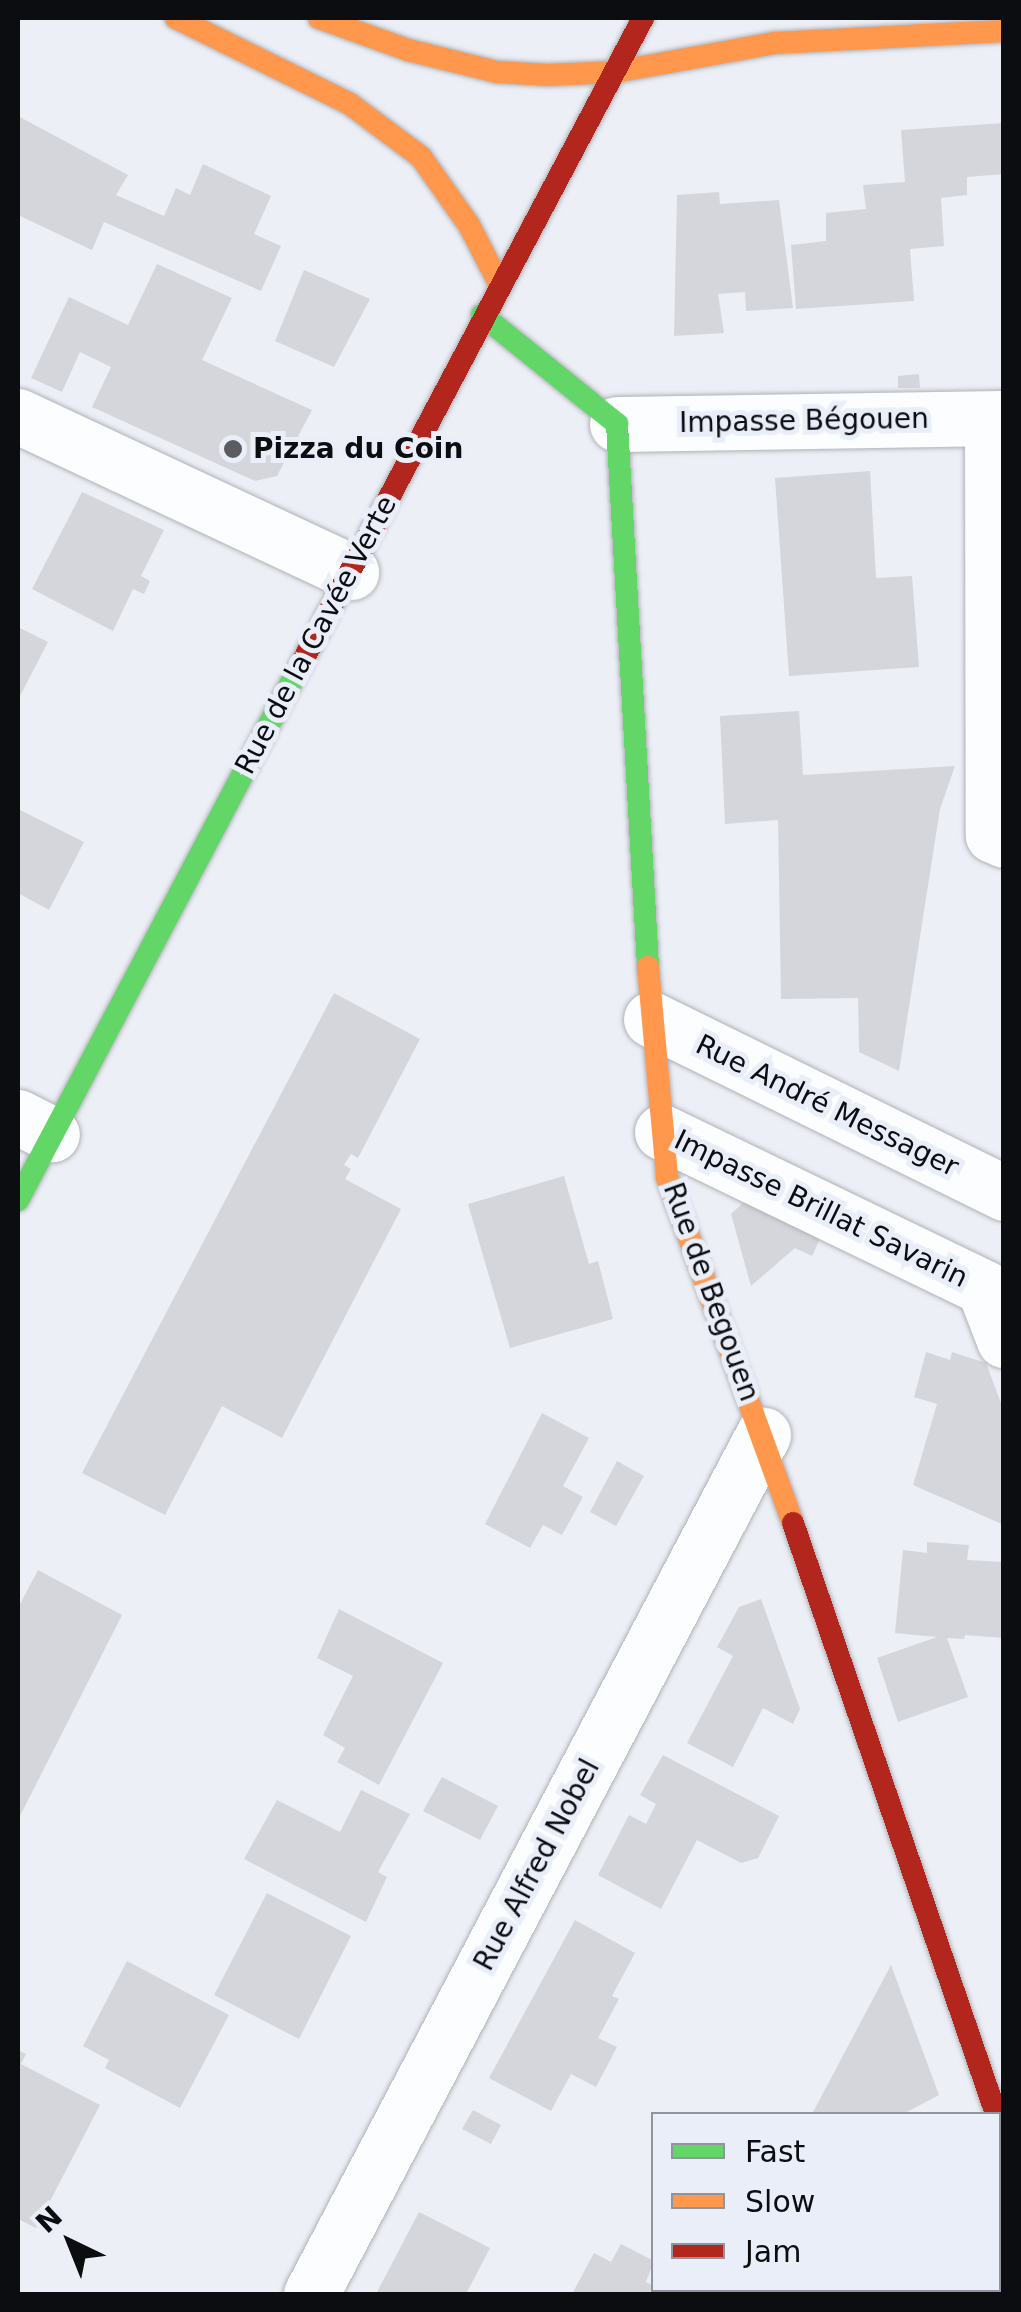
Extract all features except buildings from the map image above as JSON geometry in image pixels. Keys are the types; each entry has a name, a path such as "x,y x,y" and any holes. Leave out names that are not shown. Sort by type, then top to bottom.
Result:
{"street":[{"path":"176,18 350,104 421,157 469,225 499,283"},
{"path":"318,18 408,50 497,72 615,72 775,43 1004,31"},
{"name":"Rue de la Cavée Verte","path":"18,1200 35,1126 351,572 482,315 643,18"},
{"path":"482,315 617,424"},
{"path":"18,416 351,572"},
{"name":"Impasse Bégouen","path":"617,424 998,419 992,834 1004,840"},
{"name":"Rue de Begouen","path":"617,424 651,1019 667,1177 764,1435 996,2112"},
{"name":"Rue André Messager","path":"651,1019 1004,1193"},
{"name":"Impasse Brillat Savarin","path":"662,1132 984,1288 1004,1340"},
{"name":"Rue Alfred Nobel","path":"311,2294 764,1435"}],"traffic: fast":[{"path":"482,315 617,424 648,967"},
{"path":"18,1200 301,664"}],"traffic: slow":[{"path":"176,18 350,104 421,157 469,225 499,283"},
{"path":"319,18 408,50 497,72 548,75 615,72 775,43 1004,31"},
{"path":"648,967 667,1177 793,1523"}],"traffic: jam":[{"path":"301,664 643,18"},
{"path":"793,1523 995,2112"}],"place":[{"name":"Pizza du Coin","path":"233,449"}]}
